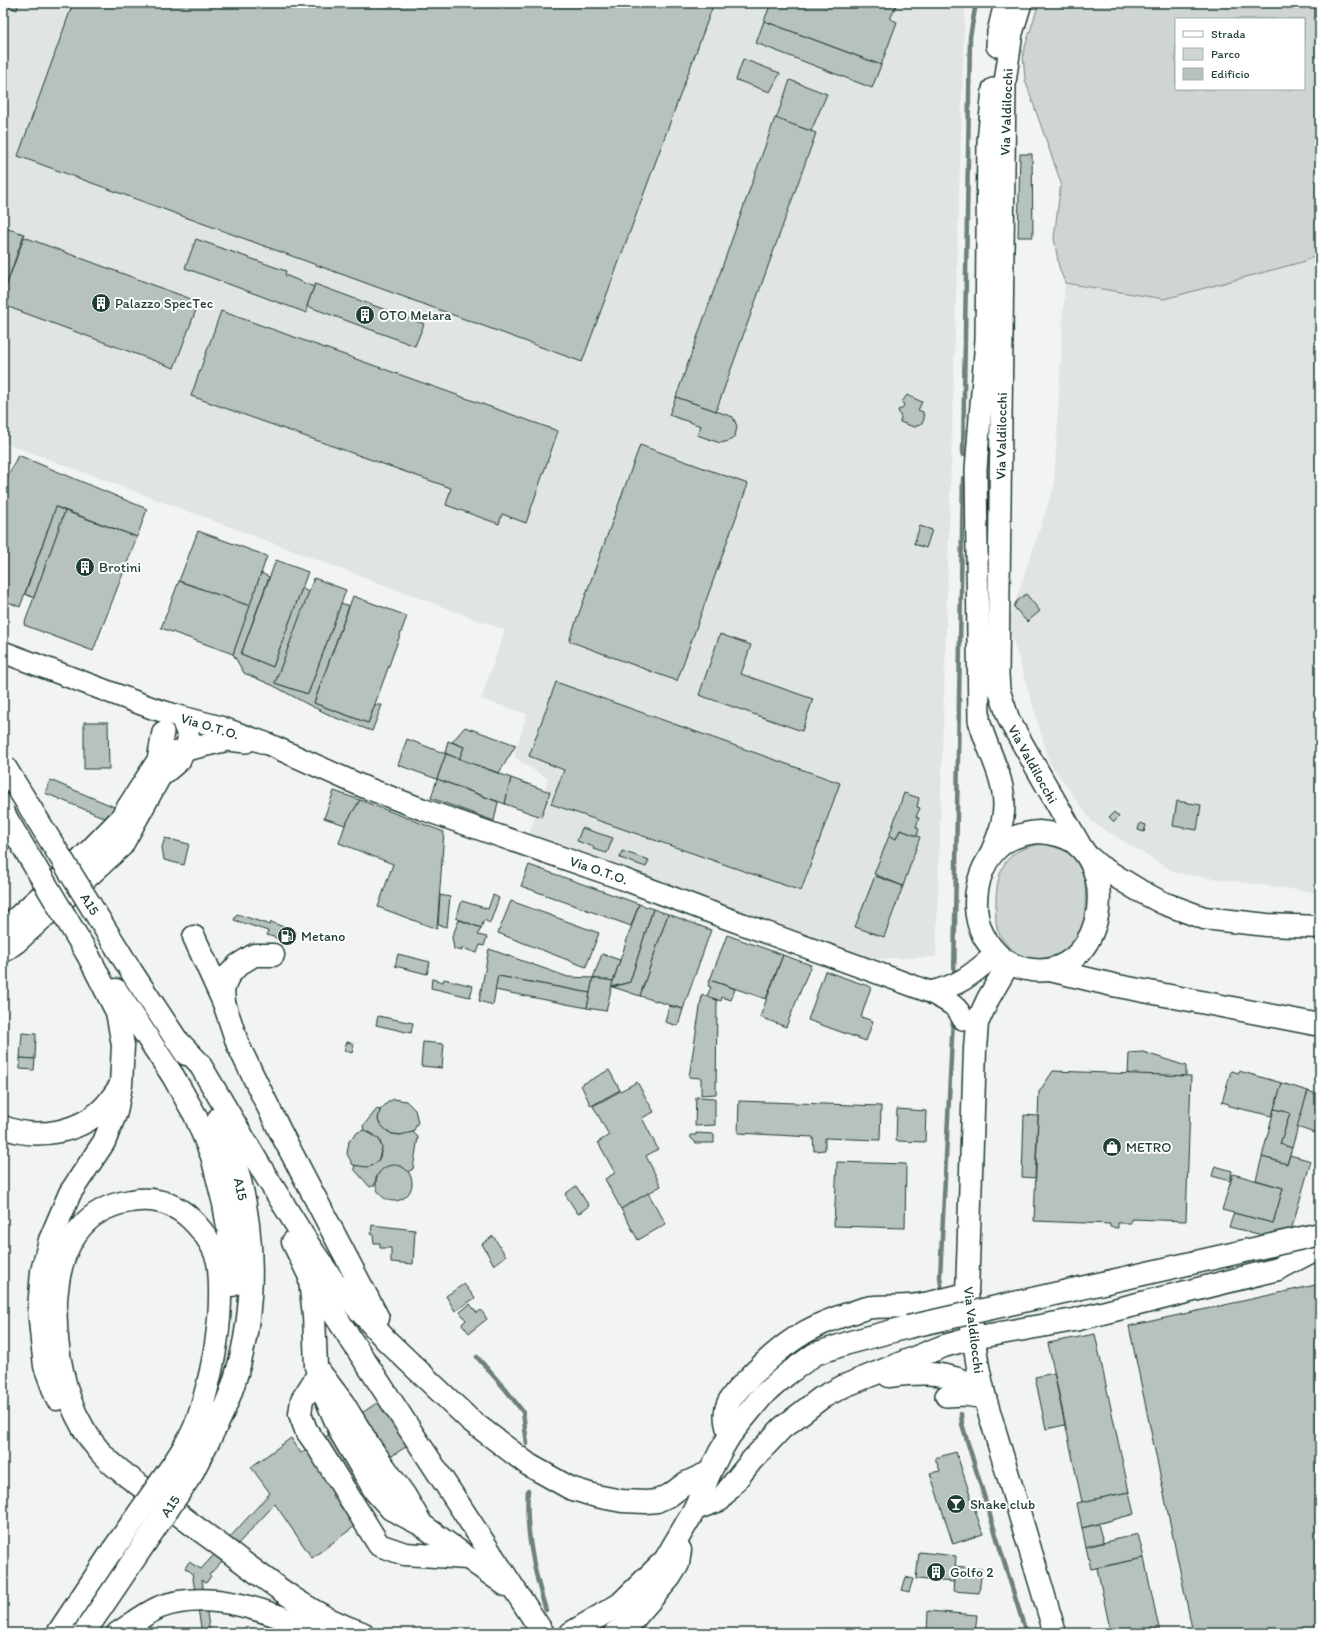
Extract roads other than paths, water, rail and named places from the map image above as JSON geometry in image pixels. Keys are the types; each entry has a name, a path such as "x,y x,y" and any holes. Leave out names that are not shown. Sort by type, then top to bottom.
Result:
{"main road":[{"name":"A15","path":"3,764 133,974 179,1042 213,1101 229,1142 240,1181 251,1255 250,1303 242,1353 225,1406 182,1469 58,1633"},
{"name":"A15","path":"3,813 88,955 115,997 173,1076 195,1115 212,1156 224,1204 231,1244 233,1281 228,1324 212,1390 192,1434 182,1469 84,1633"},
{"path":"1320,927 1267,925 1204,918 1164,903 1140,891 1099,866 1073,841 1062,836 1040,832 1026,833 1005,842 990,855 981,875 976,896 978,918 984,937 1002,958 1022,968 1045,971 1320,1025"},
{"path":"988,999 1045,971 1070,962 1079,954 1092,932 1098,908 1095,870 1086,854"},
{"path":"194,937 224,1003 238,1045 280,1131 377,1317 414,1368"},
{"path":"224,1003 223,990 228,976 238,964 254,955 273,955"},
{"path":"972,1138 977,1023 988,999 1002,958"},
{"path":"115,997 123,1046 121,1085 116,1112 104,1142 70,1193 50,1240 42,1271 39,1309 45,1366 62,1415 73,1435 87,1456 121,1490 181,1535 262,1592 318,1622 326,1624 330,1629"},
{"name":"Via Valdilocchi","path":"963,1019 962,1114 972,1138 967,1294 973,1338 966,1397 1055,1633"},
{"path":"179,1042 199,1063 264,1173 310,1247 334,1282 386,1340 470,1420 529,1465 570,1488 622,1502 646,1502 658,1500 670,1495 686,1483 710,1472"},
{"path":"53,1144 76,1126 94,1116 108,1104 121,1085"},
{"path":"3,1127 27,1133 54,1134 76,1126"},
{"path":"264,1173 310,1277 540,1628"},
{"path":"192,1434 208,1385 218,1336 220,1285 218,1263 212,1246 203,1230 182,1210 162,1202 144,1198 120,1202 100,1211 84,1225 72,1240 60,1269 56,1293 55,1321 63,1373 70,1400 83,1428 101,1453 131,1480 291,1597 313,1611 330,1629"},
{"path":"571,1633 620,1604 665,1560 695,1508 710,1472 730,1435 762,1396 786,1375 815,1354 851,1342 908,1327 1320,1234"},
{"path":"695,1508 720,1500 768,1441 801,1412 828,1394 862,1379 944,1346 973,1338 1074,1320 1278,1269 1320,1248"},
{"path":"310,1277 314,1315 316,1365 341,1433 375,1490 391,1509 422,1525 516,1593"},
{"path":"730,1435 725,1424 725,1410 735,1392 769,1357 784,1345 809,1329 843,1316 873,1307 909,1306 967,1294"},
{"path":"316,1365 343,1403 370,1448 405,1496 422,1525"},
{"path":"316,1365 349,1395 442,1540"},
{"path":"316,1365 302,1400 300,1414 306,1430 379,1545 405,1554 468,1558"},
{"path":"862,1379 910,1374 934,1374 964,1381 975,1388 966,1397"},
{"path":"615,1633 633,1620 670,1577 678,1564 683,1531"},
{"path":"118,1633 160,1608 187,1601 233,1603 330,1629 362,1633"}],"street":[{"name":"Via Valdilocchi","path":"990,855 1000,832 1004,804 1000,780 979,720 976,466 986,340 988,142 998,32 1005,3"},
{"name":"Via Valdilocchi","path":"1021,3 1012,33 1005,82 999,690 1009,720 1086,854"},
{"name":"Via O.T.O.","path":"3,652 152,708 217,726 268,744 364,787 422,809 624,879 755,929 930,992 955,1005 960,1011 963,1019"},
{"path":"152,708 164,732 184,751"},
{"path":"3,952 17,942 122,846 160,776 180,760 189,738 181,717"},
{"path":"3,930 80,860 120,819 158,760 164,732"},
{"name":"Via O.T.O.","path":"158,760 168,754 228,740 268,744"},
{"path":"930,992 948,988 963,981 1002,958"}],"waterway":[{"path":"963,455 970,37 976,3"},
{"path":"954,978 963,478"},
{"path":"942,1291 940,1277 953,1018"},
{"path":"477,1357 523,1412 527,1444"},
{"path":"961,1414 962,1424 1026,1633"},
{"path":"528,1490 527,1505 531,1551 546,1610"}],"place":[{"name":"Palazzo SpecTec","path":"101,303"},
{"name":"OTO Melara","path":"365,315"},
{"name":"Brotini","path":"85,567"},
{"name":"Metano","path":"287,936"},
{"name":"METRO","path":"1112,1147"},
{"name":"Shake club","path":"956,1504"},
{"name":"Golfo 2","path":"936,1572"}]}
